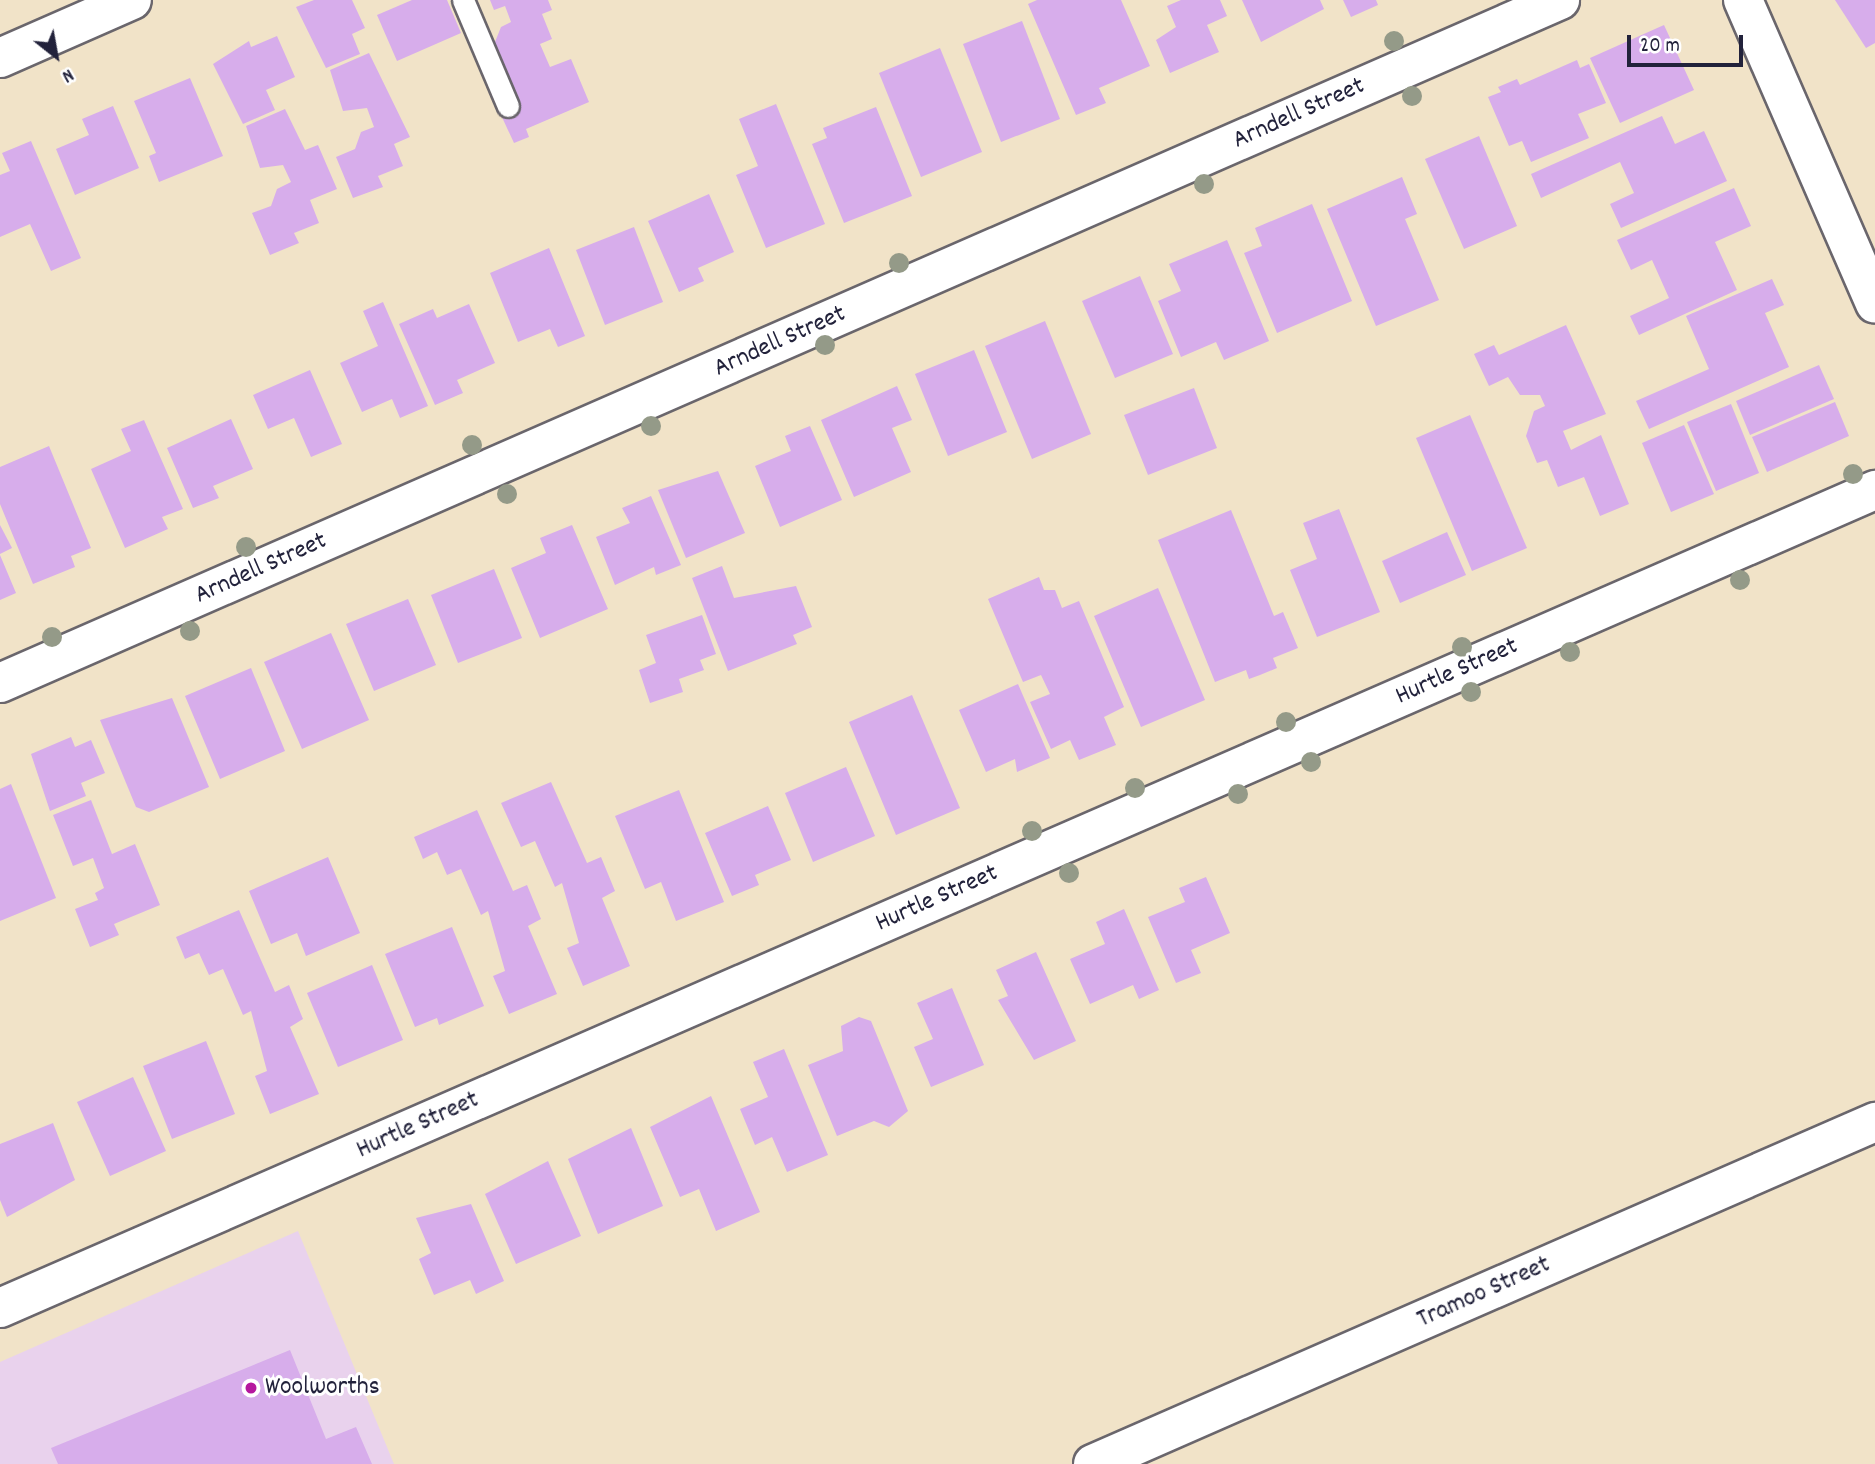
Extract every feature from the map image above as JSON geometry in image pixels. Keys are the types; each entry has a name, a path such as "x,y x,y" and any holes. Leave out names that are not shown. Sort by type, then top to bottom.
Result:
{"street":[{"path":"0,58 132,0"},
{"name":"Arndell Street","path":"0,683 1560,0"},
{"path":"1743,0 1875,303"},
{"name":"Hurtle Street","path":"0,1308 1875,490"},
{"name":"Tramoo Street","path":"1093,1464 1875,1122"}],"lane":[{"path":"463,0 508,106"}],"shaded area":[{"path":"298,1231 394,1464 0,1464 0,1362"}],"building":[{"path":"314,0 352,0 365,28 352,34 360,54 326,68 296,7"},
{"path":"412,0 447,0 461,33 397,61 377,15"},
{"path":"490,0 548,0 552,10 542,14 552,39 540,44 550,67 571,59 589,102 526,129 529,137 514,143 501,115 516,108 493,47 501,27 511,22 505,6 494,10"},
{"path":"1037,0 1121,0 1150,66 1099,88 1106,103 1076,115 1028,4"},
{"path":"1181,0 1220,0 1227,16 1207,25 1219,52 1170,73 1156,40 1176,27 1167,6"},
{"path":"1242,0 1320,0 1324,9 1261,42"},
{"path":"1343,0 1376,0 1378,5 1351,17"},
{"path":"1835,0 1875,0 1875,43 1866,48"},
{"path":"1022,21 1060,119 1001,142 963,44"},
{"path":"1664,25 1694,90 1620,123 1590,58"},
{"path":"277,36 295,77 266,90 275,110 243,124 213,64 249,41 251,47"},
{"path":"940,48 982,152 921,177 879,73"},
{"path":"369,53 410,137 394,144 403,166 378,176 383,187 353,198 336,157 355,149 361,132 374,127 367,108 343,111 330,70"},
{"path":"1577,60 1580,68 1589,64 1606,103 1578,114 1589,138 1531,162 1522,141 1509,146 1488,97 1501,92 1498,87 1517,79 1520,85"},
{"path":"190,78 223,156 159,182 149,156 156,153 134,101"},
{"path":"776,104 825,224 766,248 736,175 758,166 739,119"},
{"path":"113,106 139,168 75,195 56,149 89,135 82,119"},
{"path":"876,107 912,196 844,223 812,144 827,138 823,128"},
{"path":"285,109 305,150 318,145 337,189 310,200 319,223 294,233 299,243 270,255 252,213 271,206 277,189 291,182 283,165 260,168 246,126"},
{"path":"1662,116 1675,144 1704,131 1727,181 1621,228 1610,204 1634,193 1620,162 1541,198 1531,174"},
{"path":"1479,136 1517,226 1464,249 1425,159"},
{"path":"31,141 81,258 51,271 30,224 0,237 0,175 10,171 2,153"},
{"path":"1402,177 1417,214 1405,219 1439,300 1376,326 1327,209"},
{"path":"1734,188 1751,226 1715,242 1737,290 1639,335 1630,316 1669,298 1652,260 1631,270 1617,240"},
{"path":"709,194 734,252 698,268 704,281 679,292 648,221"},
{"path":"1312,204 1352,301 1277,333 1244,253 1262,246 1255,228"},
{"path":"634,227 663,302 605,325 576,250"},
{"path":"1227,240 1269,341 1224,360 1216,342 1181,357 1158,301 1181,291 1169,264"},
{"path":"549,248 585,336 558,347 550,329 518,342 490,273"},
{"path":"1140,276 1173,354 1115,378 1082,301"},
{"path":"1772,279 1784,305 1765,313 1789,367 1649,429 1636,401 1709,369 1686,316"},
{"path":"383,302 428,406 400,418 392,399 362,412 340,363 378,346 363,311"},
{"path":"469,304 495,363 457,380 463,393 435,405 399,324 433,309 437,318"},
{"path":"1045,321 1091,434 1032,459 985,346"},
{"path":"1566,325 1606,414 1563,431 1571,450 1601,435 1629,504 1600,516 1584,477 1558,487 1547,460 1537,463 1526,436 1534,411 1545,406 1540,395 1520,395 1508,377 1489,386 1474,354 1494,345 1499,355"},
{"path":"974,350 1007,432 948,456 915,374"},
{"path":"1819,365 1834,399 1750,435 1736,401"},
{"path":"310,370 342,444 311,457 294,418 268,429 253,395"},
{"path":"897,386 912,420 892,428 911,472 854,497 821,420"},
{"path":"1194,388 1217,448 1148,475 1124,415"},
{"path":"1835,402 1849,436 1767,472 1752,437"},
{"path":"1731,404 1759,473 1716,491 1687,422"},
{"path":"1470,415 1527,548 1472,571 1416,438"},
{"path":"231,419 253,469 213,486 219,498 193,508 167,448"},
{"path":"144,420 183,509 162,517 168,529 125,548 91,469 131,451 121,429"},
{"path":"1684,425 1714,494 1671,512 1642,443"},
{"path":"810,426 842,500 780,527 755,466 791,451 785,436"},
{"path":"49,446 91,548 71,556 75,567 33,584 0,504 0,467"},
{"path":"718,471 745,533 686,558 658,490"},
{"path":"651,496 681,565 656,575 654,567 615,585 596,537 630,523 622,508"},
{"path":"1339,509 1380,612 1317,637 1290,570 1317,559 1303,523"},
{"path":"1231,510 1274,616 1283,612 1298,648 1273,658 1277,668 1260,675 1249,679 1246,670 1215,682 1158,540"},
{"path":"0,525 12,548 0,554"},
{"path":"572,525 608,609 540,638 511,568 546,553 540,538"},
{"path":"1447,532 1466,575 1400,603 1382,561"},
{"path":"0,555 16,593 0,600"},
{"path":"722,566 734,598 796,586 812,627 793,635 797,644 728,671 692,578"},
{"path":"494,569 522,638 458,663 431,595"},
{"path":"1039,577 1044,590 1055,590 1062,608 1079,601 1124,707 1104,717 1116,745 1079,760 1070,740 1051,749 1030,702 1050,694 1041,675 1023,682 988,599"},
{"path":"1158,588 1205,700 1141,727 1094,616"},
{"path":"408,599 436,665 374,691 346,624"},
{"path":"702,615 716,654 700,660 704,670 679,679 683,692 650,703 639,670 656,663 646,635"},
{"path":"331,633 369,720 302,749 264,662"},
{"path":"251,668 285,751 220,779 185,696"},
{"path":"1018,684 1050,758 1017,772 1015,759 986,772 959,710"},
{"path":"912,695 960,808 896,835 849,722"},
{"path":"172,698 209,787 149,812 136,807 100,720"},
{"path":"71,737 75,747 91,740 105,773 81,783 86,796 50,811 31,754"},
{"path":"846,767 875,836 813,862 785,793"},
{"path":"551,782 587,863 601,857 615,891 602,898 630,966 583,986 567,948 579,943 562,883 555,887 535,841 521,847 501,803"},
{"path":"11,784 56,898 0,921 0,789"},
{"path":"679,790 724,902 676,921 661,882 645,889 615,816"},
{"path":"91,800 112,854 135,844 160,905 114,924 119,935 90,947 75,909 98,900 95,893 104,888 93,858 73,866 53,815"},
{"path":"768,806 791,860 755,875 759,885 732,896 705,833"},
{"path":"477,810 513,891 527,885 541,919 528,926 557,994 509,1014 493,976 505,971 488,911 481,915 461,869 447,875 437,852 423,859 414,837"},
{"path":"328,857 360,933 306,956 297,933 271,944 249,891"},
{"path":"1206,877 1230,933 1191,950 1201,973 1176,983 1148,917 1185,902 1179,888"},
{"path":"1124,909 1159,990 1139,999 1133,985 1090,1004 1070,959 1105,944 1096,922"},
{"path":"239,910 275,992 289,985 303,1019 290,1027 319,1094 270,1114 255,1076 267,1071 251,1011 243,1015 223,969 209,975 199,953 185,959 176,937"},
{"path":"452,927 484,1006 439,1025 437,1018 415,1027 385,954"},
{"path":"1036,952 1076,1041 1034,1060 998,1000 1008,996 996,970"},
{"path":"372,965 403,1040 338,1067 307,993"},
{"path":"952,988 984,1065 931,1087 914,1047 933,1039 917,1003"},
{"path":"859,1017 871,1021 908,1111 889,1127 874,1121 837,1136 808,1065 843,1051 841,1026"},
{"path":"206,1041 235,1114 172,1139 143,1066"},
{"path":"784,1049 828,1155 787,1172 772,1137 755,1145 740,1109 768,1097 753,1062"},
{"path":"133,1077 166,1151 110,1176 77,1102"},
{"path":"711,1096 760,1212 716,1231 699,1189 680,1197 650,1127"},
{"path":"53,1123 75,1180 7,1217 0,1200 0,1144"},
{"path":"631,1128 663,1206 598,1234 568,1159"},
{"path":"548,1161 581,1236 516,1264 485,1194"},
{"path":"471,1204 504,1281 476,1294 470,1280 434,1295 419,1259 431,1253 416,1218"},
{"name":"Woolworths","path":"290,1350 326,1439 356,1427 372,1464 58,1464 51,1448"}],"place":[{"name":"Woolworths","path":"251,1388"}]}
